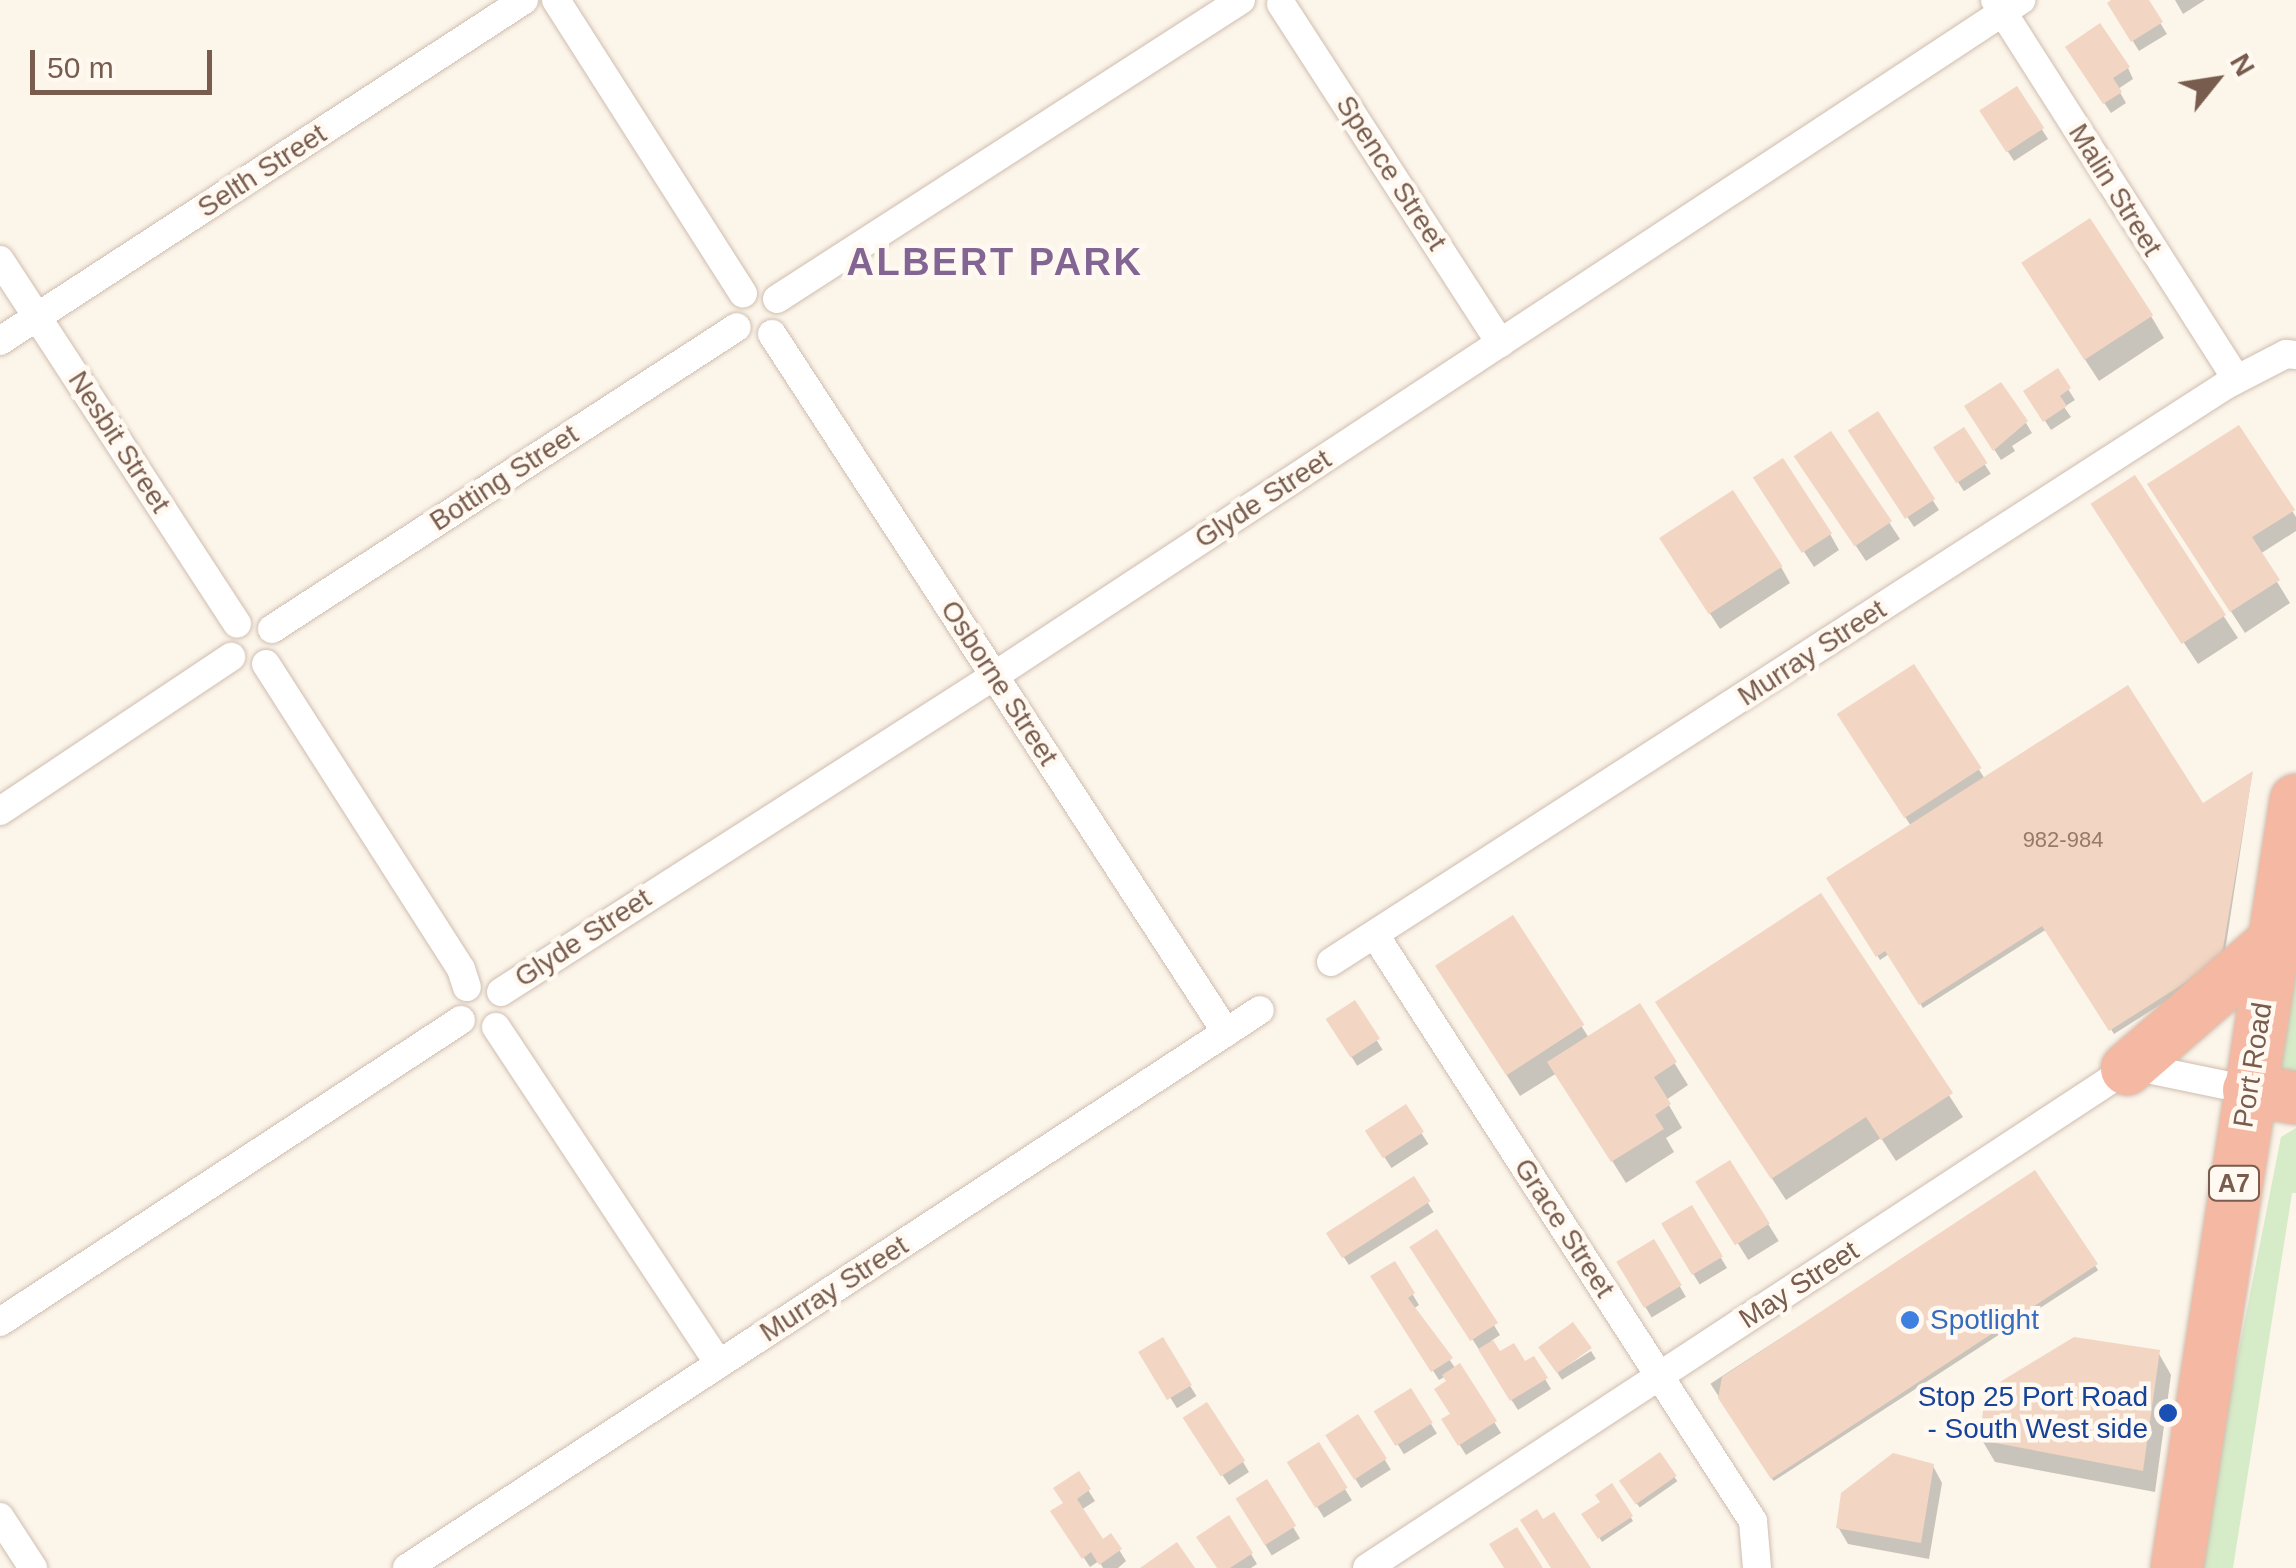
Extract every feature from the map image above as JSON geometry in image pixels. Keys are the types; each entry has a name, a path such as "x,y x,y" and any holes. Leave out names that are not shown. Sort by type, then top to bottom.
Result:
{"highway":[{"name":"Port Road","path":"2177,1568 2272,1094 2274,941 2296,800"},
{"path":"2126,1070 2274,941"}],"street":[{"name":"Selth Street","path":"0,341 524,0"},
{"path":"556,0 743,294"},
{"path":"777,299 1245,0 1266,8 1283,2"},
{"name":"Spence Street","path":"1283,2 1500,343"},
{"name":"Glyde Street","path":"502,992 994,676 2006,4"},
{"name":"Malin Street","path":"2006,4 2236,380"},
{"name":"Nesbit Street","path":"0,260 237,624"},
{"path":"767,290 777,299 780,324 772,334 746,336 737,327 733,316 743,294 767,290"},
{"name":"Botting Street","path":"272,629 737,327"},
{"name":"Osborne Street","path":"772,334 1226,1032"},
{"name":"Murray Street","path":"1331,962 2236,380 2286,354 2296,354"},
{"path":"260,620 272,629 277,644 266,664 242,666 231,657 229,634 237,624 260,620"},
{"path":"0,812 231,657"},
{"path":"266,664 461,969 467,987"},
{"name":"Grace Street","path":"1375,935 1754,1521 1757,1568"},
{"path":"482,982 502,992 507,1007 496,1027 481,1032 461,1020 457,1006 467,987 482,982"},
{"name":"Murray Street","path":"408,1568 1260,1010"},
{"path":"0,1322 461,1020"},
{"path":"496,1027 719,1364"},
{"path":"2126,1070 2152,1070 2272,1094"},
{"name":"May Street","path":"1367,1568 2126,1070"},
{"path":"0,1517 33,1568"}],"green space":[{"path":"2296,969 2296,1085 2284,1076 2280,1064"},
{"path":"2296,1128 2296,1193 2292,1193 2233,1568 2196,1568 2281,1137"}],"building":[{"path":"2149,0 2163,22 2131,42 2107,3"},
{"path":"2100,23 2130,67 2113,78 2122,92 2103,104 2065,47"},
{"path":"2017,86 2044,128 2006,152 1979,111"},
{"path":"2090,218 2153,315 2084,360 2021,263"},
{"path":"2058,368 2071,388 2060,396 2067,406 2043,422 2023,391"},
{"path":"2001,382 2028,421 1993,451 1964,406"},
{"path":"1878,411 1935,499 1905,519 1848,431"},
{"path":"2239,425 2295,510 2252,537 2280,580 2230,612 2147,484"},
{"path":"1964,427 1987,463 1956,483 1933,447"},
{"path":"1831,431 1892,521 1855,547 1794,456"},
{"path":"1783,458 1832,533 1802,553 1753,478"},
{"path":"2135,475 2226,615 2182,644 2091,504"},
{"path":"1733,490 1783,566 1709,614 1659,538"},
{"path":"1914,664 1982,768 1904,818 1837,714"},
{"path":"2128,685 2203,803 2253,771 2221,960 2109,1031 2042,926 1919,1005 1885,951 1876,957 1826,878"},
{"path":"1821,893 1953,1093 1881,1140 1866,1117 1771,1179 1655,1002"},
{"path":"1513,915 1584,1025 1506,1076 1435,966"},
{"path":"1355,1000 1380,1039 1351,1058 1326,1019"},
{"path":"1640,1003 1677,1062 1654,1077 1671,1104 1655,1115 1664,1129 1611,1162 1547,1062"},
{"path":"1406,1104 1424,1132 1383,1158 1365,1131"},
{"path":"1730,1160 1770,1224 1735,1245 1695,1182"},
{"name":"Spotlight","path":"2035,1170 2098,1264 1771,1479 1718,1398 1722,1377"},
{"path":"1414,1176 1430,1201 1342,1258 1326,1233"},
{"path":"1692,1205 1723,1256 1692,1275 1661,1224"},
{"path":"1437,1229 1498,1323 1470,1341 1409,1247"},
{"path":"1654,1239 1682,1285 1644,1308 1616,1262"},
{"path":"1395,1261 1415,1293 1408,1298 1453,1358 1431,1372 1370,1276"},
{"path":"1573,1322 1592,1348 1557,1373 1538,1347"},
{"path":"1163,1337 1192,1385 1167,1400 1138,1352"},
{"path":"2074,1337 2160,1350 2143,1471 1980,1440 1985,1391"},
{"path":"1493,1340 1500,1351 1514,1343 1525,1361 1534,1356 1548,1378 1510,1401 1478,1349"},
{"path":"1460,1363 1497,1421 1458,1446 1441,1419 1450,1414 1434,1389 1446,1381 1442,1375"},
{"path":"1411,1388 1433,1423 1395,1446 1374,1411"},
{"path":"1207,1402 1245,1461 1221,1477 1183,1418"},
{"path":"1358,1414 1387,1458 1354,1480 1325,1435"},
{"path":"1319,1442 1348,1488 1315,1508 1287,1462"},
{"path":"1660,1452 1677,1476 1636,1504 1619,1481"},
{"path":"1893,1453 1934,1464 1921,1543 1836,1528 1841,1493"},
{"path":"1079,1471 1091,1489 1077,1499 1103,1539 1111,1533 1122,1549 1099,1565 1091,1552 1082,1559 1050,1511 1063,1503 1053,1488"},
{"path":"1267,1479 1296,1526 1265,1545 1236,1499"},
{"path":"1612,1483 1633,1516 1598,1539 1581,1514 1600,1502 1595,1495"},
{"path":"1537,1509 1543,1519 1554,1512 1591,1568 1551,1568 1520,1520"},
{"path":"1229,1515 1253,1553 1230,1568 1217,1568 1196,1537"},
{"path":"1517,1527 1543,1568 1504,1568 1489,1544"},
{"path":"1177,1542 1195,1568 1140,1568"}],"place":[{"name":"Spotlight","path":"1910,1320"},
{"name":"Stop 25 Port Road - South West side","path":"2168,1413"}],"district":[{"name":"ALBERT PARK","path":"995,263"}]}
